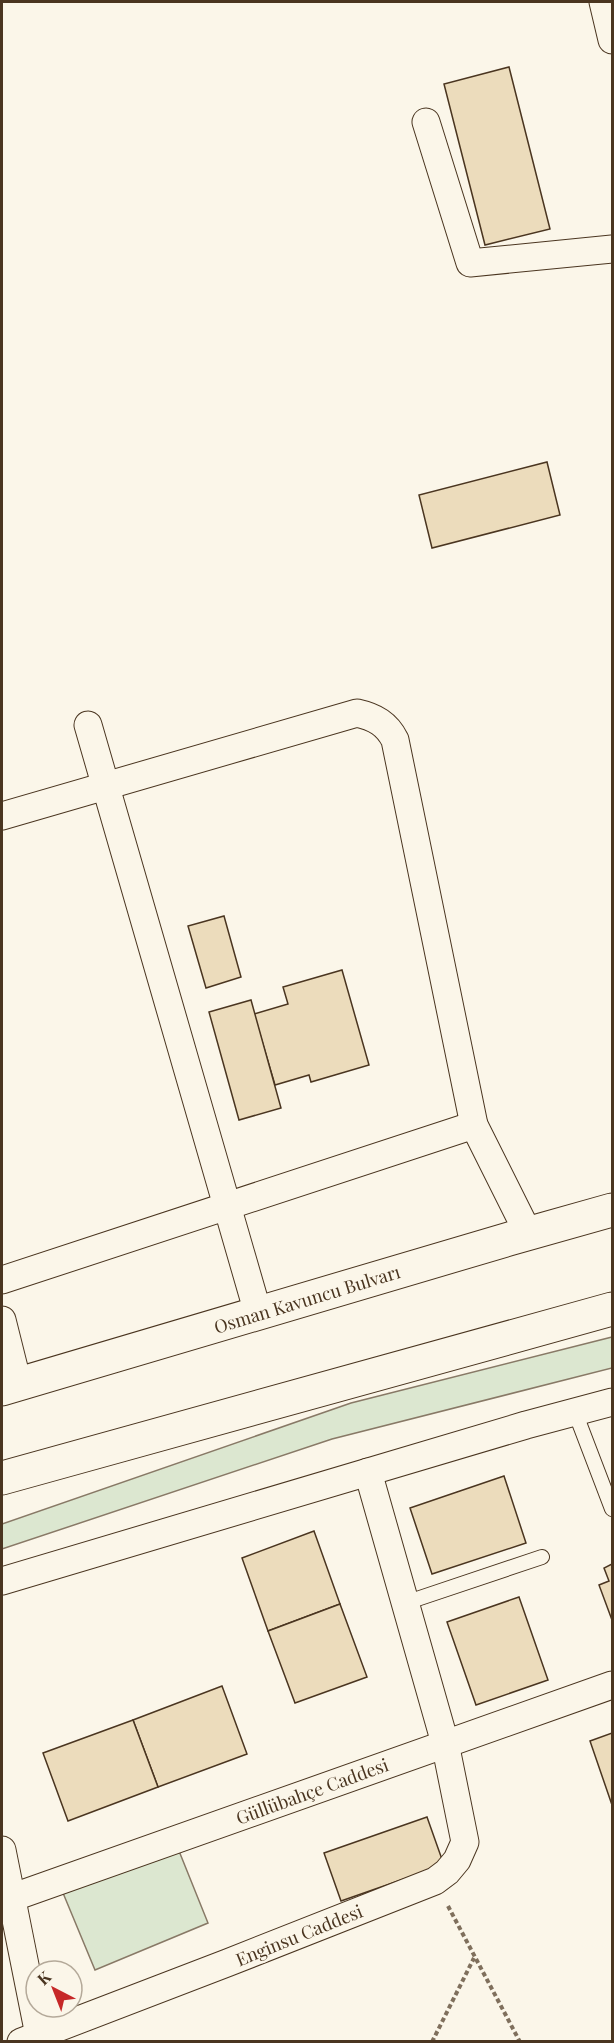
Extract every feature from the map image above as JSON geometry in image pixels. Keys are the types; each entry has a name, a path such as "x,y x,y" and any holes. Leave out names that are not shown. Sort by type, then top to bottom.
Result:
{"highway":[{"name":"Osman Kavuncu Bulvarı","path":"10,1387 612,1210"},
{"path":"2,1478 612,1310"}],"street":[{"path":"603,2 612,40"},
{"path":"426,122 470,262 612,249"},
{"path":"2,816 357,713 375,718 383,724 391,731 395,740 474,1125 528,1233"},
{"path":"88,725 258,1313"},
{"path":"2,1280 474,1125"},
{"path":"2,1320 10,1387"},
{"path":"2,1581 612,1402"},
{"name":"Enginsu Caddesi","path":"30,2038 435,1881 457,1860 465,1842 445,1743 368,1472"},
{"name":"Güllübahçe Caddesi","path":"9,1904 445,1743 612,1685"},
{"path":"2,1850 30,2038"}],"lane":[{"path":"575,1412 612,1509"},
{"path":"405,1603 542,1557"}],"path":[{"path":"435,1881 520,2042"},
{"path":"432,2042 474,1958"}],"green space":[{"path":"612,1337 612,1368 332,1439 2,1549 2,1524 351,1403"},
{"path":"177,1846 208,1923 95,1970 63,1893"}],"building":[{"path":"509,67 550,229 485,245 444,84"},
{"path":"547,462 560,515 432,548 419,495"},
{"path":"224,916 241,977 206,988 188,926"},
{"path":"342,970 369,1065 311,1082 309,1075 275,1085 254,1014 288,1004 283,987"},
{"path":"251,1000 281,1108 239,1120 209,1012"},
{"path":"504,1476 526,1543 432,1574 410,1508"},
{"path":"314,1531 340,1604 268,1631 242,1558"},
{"path":"612,1564 612,1620 599,1585 609,1581 604,1568"},
{"path":"519,1597 548,1680 476,1705 447,1622"},
{"path":"340,1604 367,1677 295,1703 268,1631"},
{"path":"222,1686 247,1754 158,1787 133,1720"},
{"path":"133,1720 158,1787 68,1821 43,1753"},
{"path":"612,1733 612,1805 590,1741"},
{"path":"427,1817 444,1865 341,1901 324,1853"}]}
